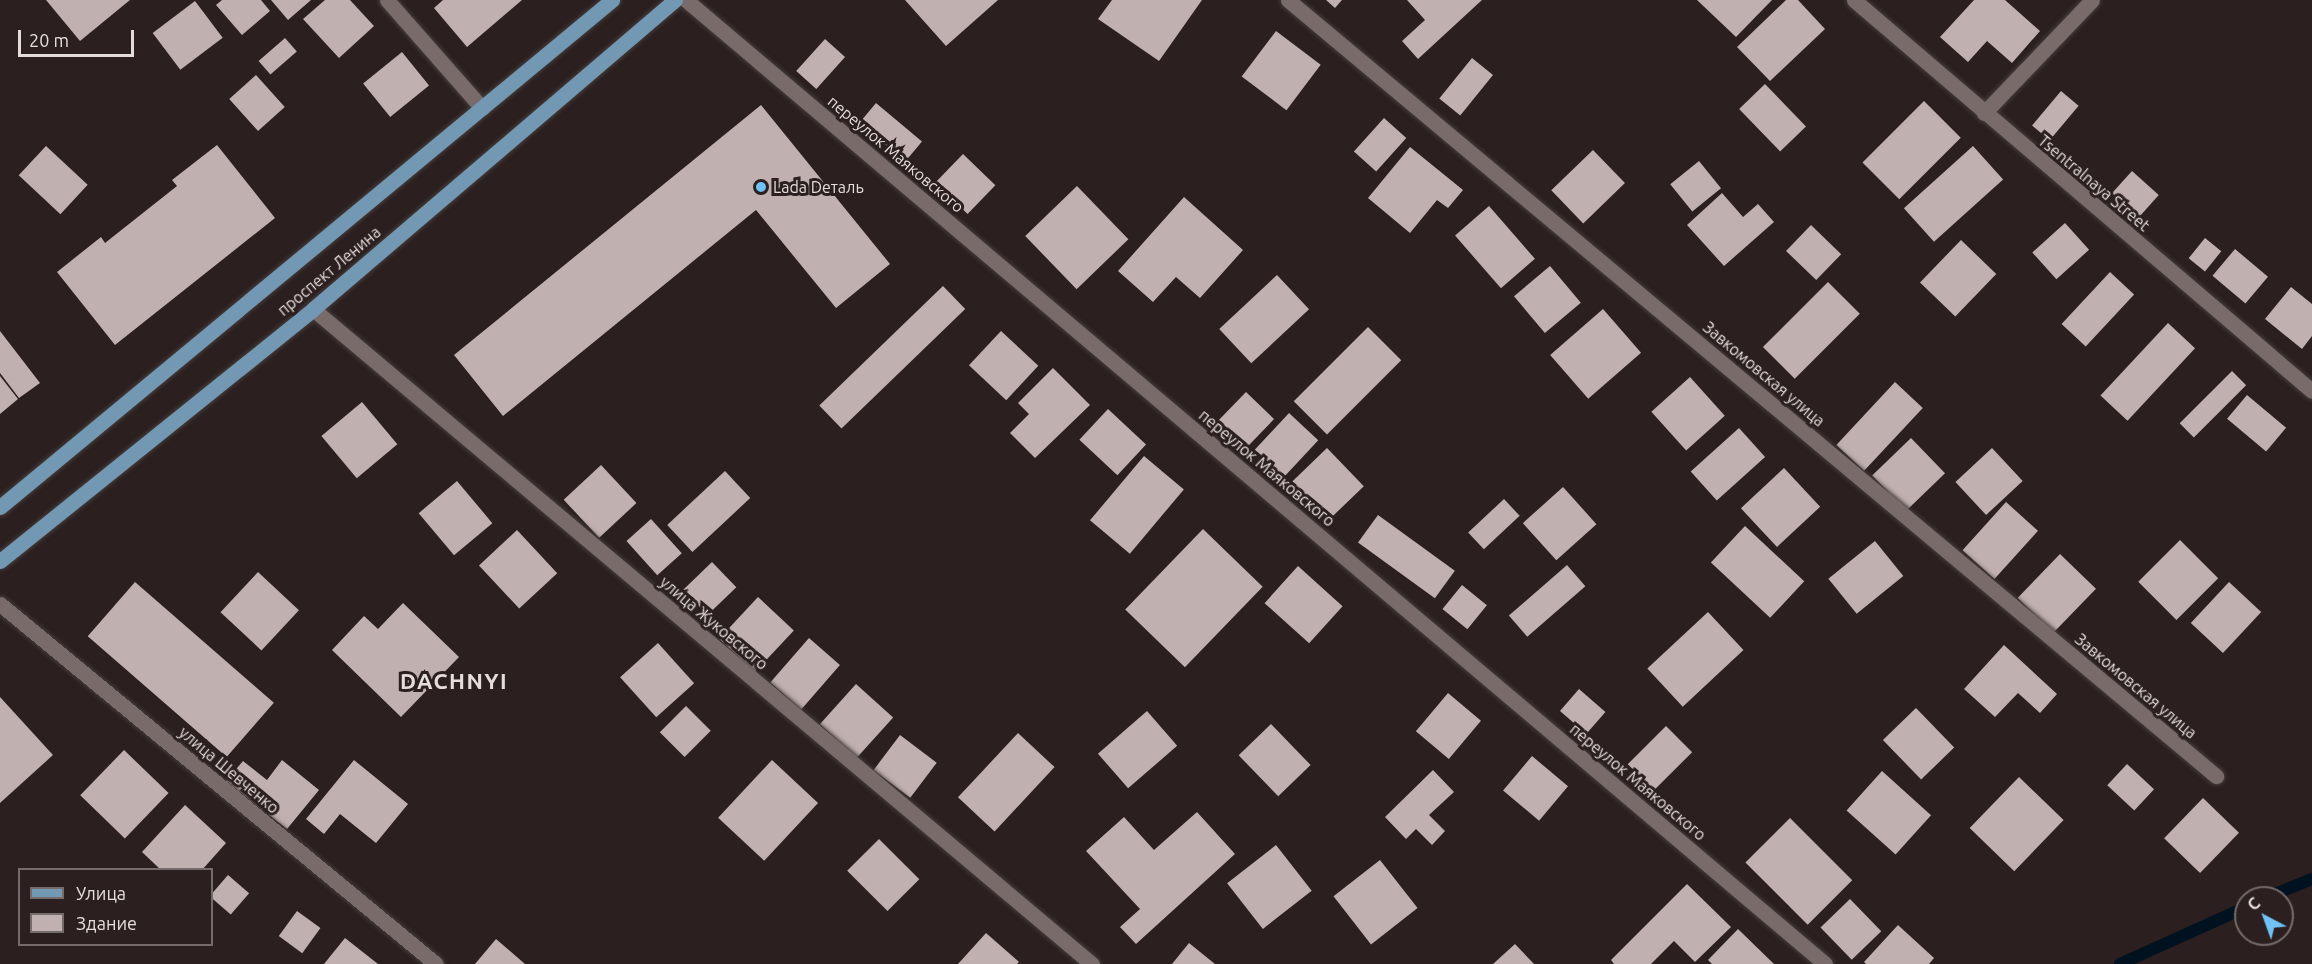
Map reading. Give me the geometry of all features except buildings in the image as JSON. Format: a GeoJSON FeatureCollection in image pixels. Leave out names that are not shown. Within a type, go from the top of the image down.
{"type":"FeatureCollection","features":[{"type":"Feature","properties":{"kind":"main road","name":"проспект Ленина"},"geometry":{"type":"LineString","coordinates":[[0,507],[612,0]]}},
{"type":"Feature","properties":{"kind":"main road","name":"проспект Ленина"},"geometry":{"type":"LineString","coordinates":[[0,561],[313,309],[675,0]]}},
{"type":"Feature","properties":{"kind":"street"},"geometry":{"type":"LineString","coordinates":[[387,0],[482,108]]}},
{"type":"Feature","properties":{"kind":"street","name":"переулок Маяковского"},"geometry":{"type":"LineString","coordinates":[[686,0],[1825,964]]}},
{"type":"Feature","properties":{"kind":"street","name":"Завкомовская улица"},"geometry":{"type":"LineString","coordinates":[[1288,0],[2216,776]]}},
{"type":"Feature","properties":{"kind":"street","name":"Tsentralnaya Street"},"geometry":{"type":"LineString","coordinates":[[1854,0],[2312,391]]}},
{"type":"Feature","properties":{"kind":"street"},"geometry":{"type":"LineString","coordinates":[[1984,113],[2092,0]]}},
{"type":"Feature","properties":{"kind":"street","name":"улица Жуковского"},"geometry":{"type":"LineString","coordinates":[[313,309],[1092,964]]}},
{"type":"Feature","properties":{"kind":"street","name":"улица Шевченко"},"geometry":{"type":"LineString","coordinates":[[0,604],[436,964]]}},
{"type":"Feature","properties":{"kind":"waterway"},"geometry":{"type":"LineString","coordinates":[[2294,886],[2312,879]]}},
{"type":"Feature","properties":{"kind":"waterway"},"geometry":{"type":"LineString","coordinates":[[2120,964],[2234,912]]}},
{"type":"Feature","properties":{"kind":"place","name":"Lada Dеталь"},"geometry":{"type":"Point","coordinates":[761,187]}},
{"type":"Feature","properties":{"kind":"district","name":"DACHNYI"},"geometry":{"type":"Point","coordinates":[454,681]}}]}
